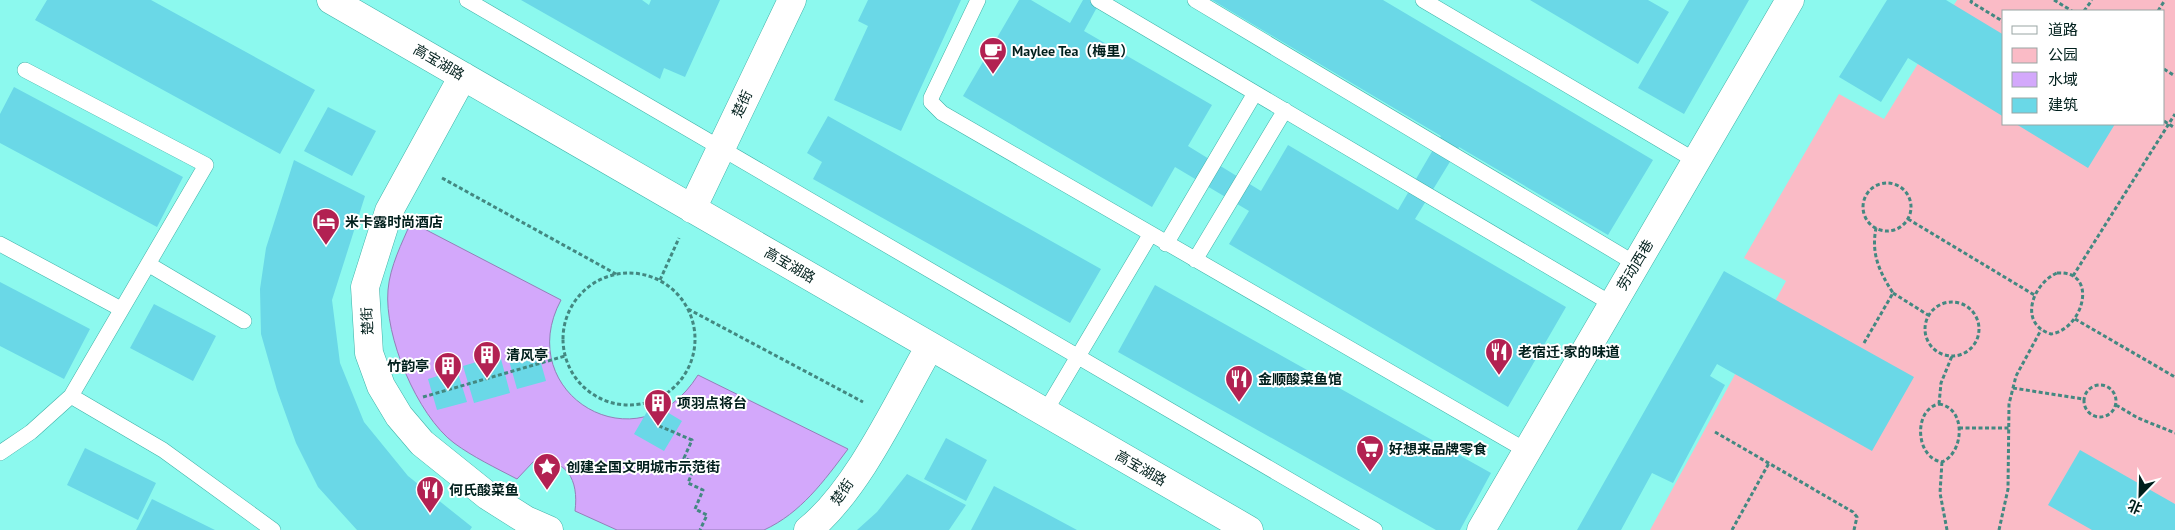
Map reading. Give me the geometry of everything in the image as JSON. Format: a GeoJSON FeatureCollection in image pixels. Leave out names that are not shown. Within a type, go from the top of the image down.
{"type":"FeatureCollection","features":[{"type":"Feature","properties":{"kind":"street","name":"高宝湖路"},"geometry":{"type":"LineString","coordinates":[[332,0],[1249,530]]}},
{"type":"Feature","properties":{"kind":"street","name":"楚街"},"geometry":{"type":"LineString","coordinates":[[692,209],[792,0]]}},
{"type":"Feature","properties":{"kind":"street","name":"劳动西巷"},"geometry":{"type":"LineString","coordinates":[[1481,530],[1790,0]]}},
{"type":"Feature","properties":{"kind":"street","name":"楚街"},"geometry":{"type":"LineString","coordinates":[[463,76],[389,211],[365,287],[369,353],[381,386],[398,416],[422,443],[488,496],[532,527]]}},
{"type":"Feature","properties":{"kind":"street","name":"楚街"},"geometry":{"type":"LineString","coordinates":[[808,530],[832,508],[870,452],[930,346]]}},
{"type":"Feature","properties":{"kind":"lane"},"geometry":{"type":"LineString","coordinates":[[467,0],[1376,530]]}},
{"type":"Feature","properties":{"kind":"lane"},"geometry":{"type":"LineString","coordinates":[[978,0],[931,98],[936,108],[1150,235],[1527,451]]}},
{"type":"Feature","properties":{"kind":"lane"},"geometry":{"type":"LineString","coordinates":[[1098,0],[1612,304]]}},
{"type":"Feature","properties":{"kind":"lane"},"geometry":{"type":"LineString","coordinates":[[1194,0],[1636,264]]}},
{"type":"Feature","properties":{"kind":"lane"},"geometry":{"type":"LineString","coordinates":[[1423,0],[1696,161]]}},
{"type":"Feature","properties":{"kind":"lane"},"geometry":{"type":"LineString","coordinates":[[4,446],[45,421],[71,396],[206,165],[25,70]]}},
{"type":"Feature","properties":{"kind":"lane"},"geometry":{"type":"LineString","coordinates":[[1166,244],[1255,93]]}},
{"type":"Feature","properties":{"kind":"lane"},"geometry":{"type":"LineString","coordinates":[[1195,260],[1285,110]]}},
{"type":"Feature","properties":{"kind":"lane"},"geometry":{"type":"LineString","coordinates":[[1045,412],[1150,235]]}},
{"type":"Feature","properties":{"kind":"lane"},"geometry":{"type":"LineString","coordinates":[[0,244],[121,309]]}},
{"type":"Feature","properties":{"kind":"lane"},"geometry":{"type":"LineString","coordinates":[[148,264],[244,321]]}},
{"type":"Feature","properties":{"kind":"lane"},"geometry":{"type":"LineString","coordinates":[[71,396],[163,450],[273,530]]}},
{"type":"Feature","properties":{"kind":"path"},"geometry":{"type":"LineString","coordinates":[[1972,0],[1971,2],[2002,21]]}},
{"type":"Feature","properties":{"kind":"path"},"geometry":{"type":"LineString","coordinates":[[2054,0],[2070,10]]}},
{"type":"Feature","properties":{"kind":"path"},"geometry":{"type":"LineString","coordinates":[[2073,276],[2175,114]]}},
{"type":"Feature","properties":{"kind":"path"},"geometry":{"type":"LineString","coordinates":[[2165,122],[2175,128]]}},
{"type":"Feature","properties":{"kind":"path"},"geometry":{"type":"LineString","coordinates":[[415,163],[617,274]]}},
{"type":"Feature","properties":{"kind":"path"},"geometry":{"type":"LineString","coordinates":[[1883,184],[1894,184],[1907,194],[1910,202],[1908,219],[1896,230],[1888,231],[1876,228],[1868,223],[1863,207],[1868,191],[1883,184]]}},
{"type":"Feature","properties":{"kind":"path"},"geometry":{"type":"LineString","coordinates":[[660,280],[692,209]]}},
{"type":"Feature","properties":{"kind":"path"},"geometry":{"type":"LineString","coordinates":[[1908,219],[2036,296]]}},
{"type":"Feature","properties":{"kind":"path"},"geometry":{"type":"LineString","coordinates":[[1876,228],[1873,242],[1876,261],[1893,292],[1928,315]]}},
{"type":"Feature","properties":{"kind":"path"},"geometry":{"type":"LineString","coordinates":[[2065,273],[2073,276],[2083,289],[2081,307],[2075,319],[2057,333],[2051,334],[2041,330],[2033,322],[2032,305],[2036,296],[2049,277],[2065,273]]}},
{"type":"Feature","properties":{"kind":"path"},"geometry":{"type":"LineString","coordinates":[[617,274],[639,274],[660,280],[677,294],[687,308],[695,333],[693,355],[684,375],[670,391],[650,402],[629,405],[615,403],[588,392],[574,376],[564,356],[562,335],[568,314],[579,295],[596,281],[617,274]]}},
{"type":"Feature","properties":{"kind":"path"},"geometry":{"type":"LineString","coordinates":[[1864,343],[1893,292]]}},
{"type":"Feature","properties":{"kind":"path"},"geometry":{"type":"LineString","coordinates":[[1952,301],[1962,304],[1973,312],[1977,320],[1977,339],[1972,347],[1961,354],[1952,356],[1942,354],[1928,342],[1925,333],[1928,315],[1934,308],[1952,301]]}},
{"type":"Feature","properties":{"kind":"path"},"geometry":{"type":"LineString","coordinates":[[687,308],[890,416]]}},
{"type":"Feature","properties":{"kind":"path"},"geometry":{"type":"LineString","coordinates":[[2075,319],[2175,377]]}},
{"type":"Feature","properties":{"kind":"path"},"geometry":{"type":"LineString","coordinates":[[1999,530],[2008,489],[2008,404],[2016,376],[2041,330]]}},
{"type":"Feature","properties":{"kind":"path"},"geometry":{"type":"LineString","coordinates":[[414,399],[564,356]]}},
{"type":"Feature","properties":{"kind":"path"},"geometry":{"type":"LineString","coordinates":[[1939,404],[1941,383],[1952,356]]}},
{"type":"Feature","properties":{"kind":"path"},"geometry":{"type":"LineString","coordinates":[[2103,385],[2115,394],[2116,405],[2110,414],[2100,418],[2089,414],[2084,399],[2093,386],[2103,385]]}},
{"type":"Feature","properties":{"kind":"path"},"geometry":{"type":"LineString","coordinates":[[2013,388],[2084,399]]}},
{"type":"Feature","properties":{"kind":"path"},"geometry":{"type":"LineString","coordinates":[[650,402],[657,425],[692,440],[684,458],[696,463],[688,483],[703,490],[695,509],[707,515],[700,530]]}},
{"type":"Feature","properties":{"kind":"path"},"geometry":{"type":"LineString","coordinates":[[1939,404],[1944,405],[1953,413],[1959,428],[1954,452],[1950,459],[1942,462],[1928,457],[1922,447],[1921,438],[1925,416],[1929,409],[1939,404]]}},
{"type":"Feature","properties":{"kind":"path"},"geometry":{"type":"LineString","coordinates":[[2116,405],[2138,418],[2175,432]]}},
{"type":"Feature","properties":{"kind":"path"},"geometry":{"type":"LineString","coordinates":[[1959,428],[2009,428]]}},
{"type":"Feature","properties":{"kind":"path"},"geometry":{"type":"LineString","coordinates":[[1715,432],[1853,512],[1858,517],[1854,530]]}},
{"type":"Feature","properties":{"kind":"path"},"geometry":{"type":"LineString","coordinates":[[1942,462],[1940,493],[1946,530]]}},
{"type":"Feature","properties":{"kind":"path"},"geometry":{"type":"LineString","coordinates":[[1732,530],[1769,464]]}},
{"type":"Feature","properties":{"kind":"green space"},"geometry":{"type":"Polygon","coordinates":[[[1957,0],[2175,0],[2175,530],[1650,530],[1786,281],[1744,258],[1839,94],[1884,119],[1957,0]]]}},
{"type":"Feature","properties":{"kind":"water"},"geometry":{"type":"Polygon","coordinates":[[[411,222],[561,300],[550,334],[553,364],[567,390],[588,408],[615,418],[644,417],[673,403],[698,375],[848,449],[821,484],[801,505],[789,515],[764,530],[617,530],[575,511],[575,490],[568,473],[562,467],[545,461],[533,462],[517,479],[477,458],[454,443],[440,430],[416,394],[397,351],[388,309],[388,290],[391,272],[411,222]]]}},
{"type":"Feature","properties":{"kind":"building"},"geometry":{"type":"Polygon","coordinates":[[[47,0],[151,0],[315,90],[280,154],[35,20],[47,0]]]}},
{"type":"Feature","properties":{"kind":"building"},"geometry":{"type":"Polygon","coordinates":[[[521,0],[642,0],[649,5],[651,0],[720,0],[685,77],[664,68],[660,79],[521,0]]]}},
{"type":"Feature","properties":{"kind":"building"},"geometry":{"type":"Polygon","coordinates":[[[868,0],[961,0],[901,131],[834,100],[868,26],[858,21],[868,0]]]}},
{"type":"Feature","properties":{"kind":"building"},"geometry":{"type":"Polygon","coordinates":[[[1019,0],[1031,0],[1070,23],[1083,0],[1101,0],[1084,31],[1212,105],[1188,146],[1261,191],[1288,145],[1398,210],[1441,136],[1212,0],[1383,0],[1653,160],[1608,235],[1459,147],[1415,219],[1566,307],[1508,407],[1229,244],[1249,211],[1175,167],[1152,207],[963,96],[1019,0]]]}},
{"type":"Feature","properties":{"kind":"building"},"geometry":{"type":"Polygon","coordinates":[[[1530,0],[1648,0],[1669,12],[1638,64],[1530,0]]]}},
{"type":"Feature","properties":{"kind":"building"},"geometry":{"type":"Polygon","coordinates":[[[1689,0],[1749,0],[1684,114],[1638,88],[1689,0]]]}},
{"type":"Feature","properties":{"kind":"building"},"geometry":{"type":"Polygon","coordinates":[[[1887,0],[1946,0],[2002,34],[2002,116],[1908,58],[1881,102],[1839,77],[1887,0]]]}},
{"type":"Feature","properties":{"kind":"building"},"geometry":{"type":"Polygon","coordinates":[[[14,87],[183,177],[157,227],[0,143],[0,114],[14,87]]]}},
{"type":"Feature","properties":{"kind":"building"},"geometry":{"type":"Polygon","coordinates":[[[328,107],[376,131],[352,176],[304,151],[328,107]]]}},
{"type":"Feature","properties":{"kind":"building"},"geometry":{"type":"Polygon","coordinates":[[[828,116],[1101,269],[1070,323],[813,179],[822,162],[807,153],[828,116]]]}},
{"type":"Feature","properties":{"kind":"building"},"geometry":{"type":"Polygon","coordinates":[[[2018,125],[2114,125],[2088,168],[2018,125]]]}},
{"type":"Feature","properties":{"kind":"building"},"geometry":{"type":"Polygon","coordinates":[[[294,160],[365,196],[332,300],[340,363],[364,422],[408,476],[472,527],[470,530],[357,530],[318,487],[296,443],[277,390],[261,334],[260,289],[266,248],[294,160]]]}},
{"type":"Feature","properties":{"kind":"building"},"geometry":{"type":"Polygon","coordinates":[[[1724,271],[1914,377],[1872,451],[1717,364],[1710,376],[1725,385],[1673,483],[1652,473],[1621,530],[1577,530],[1724,271]]]}},
{"type":"Feature","properties":{"kind":"building"},"geometry":{"type":"Polygon","coordinates":[[[0,282],[90,329],[64,379],[0,346],[0,282]]]}},
{"type":"Feature","properties":{"kind":"building"},"geometry":{"type":"Polygon","coordinates":[[[1155,285],[1491,473],[1460,530],[1436,530],[1118,352],[1155,285]]]}},
{"type":"Feature","properties":{"kind":"building"},"geometry":{"type":"Polygon","coordinates":[[[154,304],[216,336],[193,381],[130,348],[154,304]]]}},
{"type":"Feature","properties":{"kind":"building"},"geometry":{"type":"Polygon","coordinates":[[[537,349],[546,381],[517,389],[508,357],[537,349]]]}},
{"type":"Feature","properties":{"kind":"building","name":"清风亭"},"geometry":{"type":"Polygon","coordinates":[[[500,355],[510,393],[474,403],[463,366],[500,355]]]}},
{"type":"Feature","properties":{"kind":"building","name":"竹韵亭"},"geometry":{"type":"Polygon","coordinates":[[[457,370],[467,402],[437,410],[428,379],[457,370]]]}},
{"type":"Feature","properties":{"kind":"building","name":"项羽点将台"},"geometry":{"type":"Polygon","coordinates":[[[652,403],[682,421],[664,451],[634,434],[652,403]]]}},
{"type":"Feature","properties":{"kind":"building"},"geometry":{"type":"Polygon","coordinates":[[[946,438],[987,460],[966,501],[924,479],[946,438]]]}},
{"type":"Feature","properties":{"kind":"building"},"geometry":{"type":"Polygon","coordinates":[[[85,448],[156,483],[138,520],[67,485],[85,448]]]}},
{"type":"Feature","properties":{"kind":"building"},"geometry":{"type":"Polygon","coordinates":[[[2080,450],[2175,504],[2175,530],[2092,530],[2048,505],[2080,450]]]}},
{"type":"Feature","properties":{"kind":"building"},"geometry":{"type":"Polygon","coordinates":[[[907,474],[966,505],[949,530],[857,530],[877,512],[907,474]]]}},
{"type":"Feature","properties":{"kind":"building"},"geometry":{"type":"Polygon","coordinates":[[[994,486],[1036,508],[1077,530],[971,530],[994,486]]]}},
{"type":"Feature","properties":{"kind":"building"},"geometry":{"type":"Polygon","coordinates":[[[152,499],[215,530],[136,530],[152,499]]]}},
{"type":"Feature","properties":{"kind":"place","name":"Maylee Tea（梅里）"},"geometry":{"type":"Point","coordinates":[993,75]}},
{"type":"Feature","properties":{"kind":"place","name":"米卡露时尚酒店"},"geometry":{"type":"Point","coordinates":[326,246]}},
{"type":"Feature","properties":{"kind":"place","name":"老宿迁·家的味道"},"geometry":{"type":"Point","coordinates":[1499,376]}},
{"type":"Feature","properties":{"kind":"place","name":"清风亭"},"geometry":{"type":"Point","coordinates":[487,379]}},
{"type":"Feature","properties":{"kind":"place","name":"竹韵亭"},"geometry":{"type":"Point","coordinates":[448,390]}},
{"type":"Feature","properties":{"kind":"place","name":"金顺酸菜鱼馆"},"geometry":{"type":"Point","coordinates":[1239,403]}},
{"type":"Feature","properties":{"kind":"place","name":"项羽点将台"},"geometry":{"type":"Point","coordinates":[658,427]}},
{"type":"Feature","properties":{"kind":"place","name":"好想来品牌零食"},"geometry":{"type":"Point","coordinates":[1370,473]}},
{"type":"Feature","properties":{"kind":"place","name":"创建全国文明城市示范街"},"geometry":{"type":"Point","coordinates":[547,491]}},
{"type":"Feature","properties":{"kind":"place","name":"何氏酸菜鱼"},"geometry":{"type":"Point","coordinates":[430,514]}}]}
